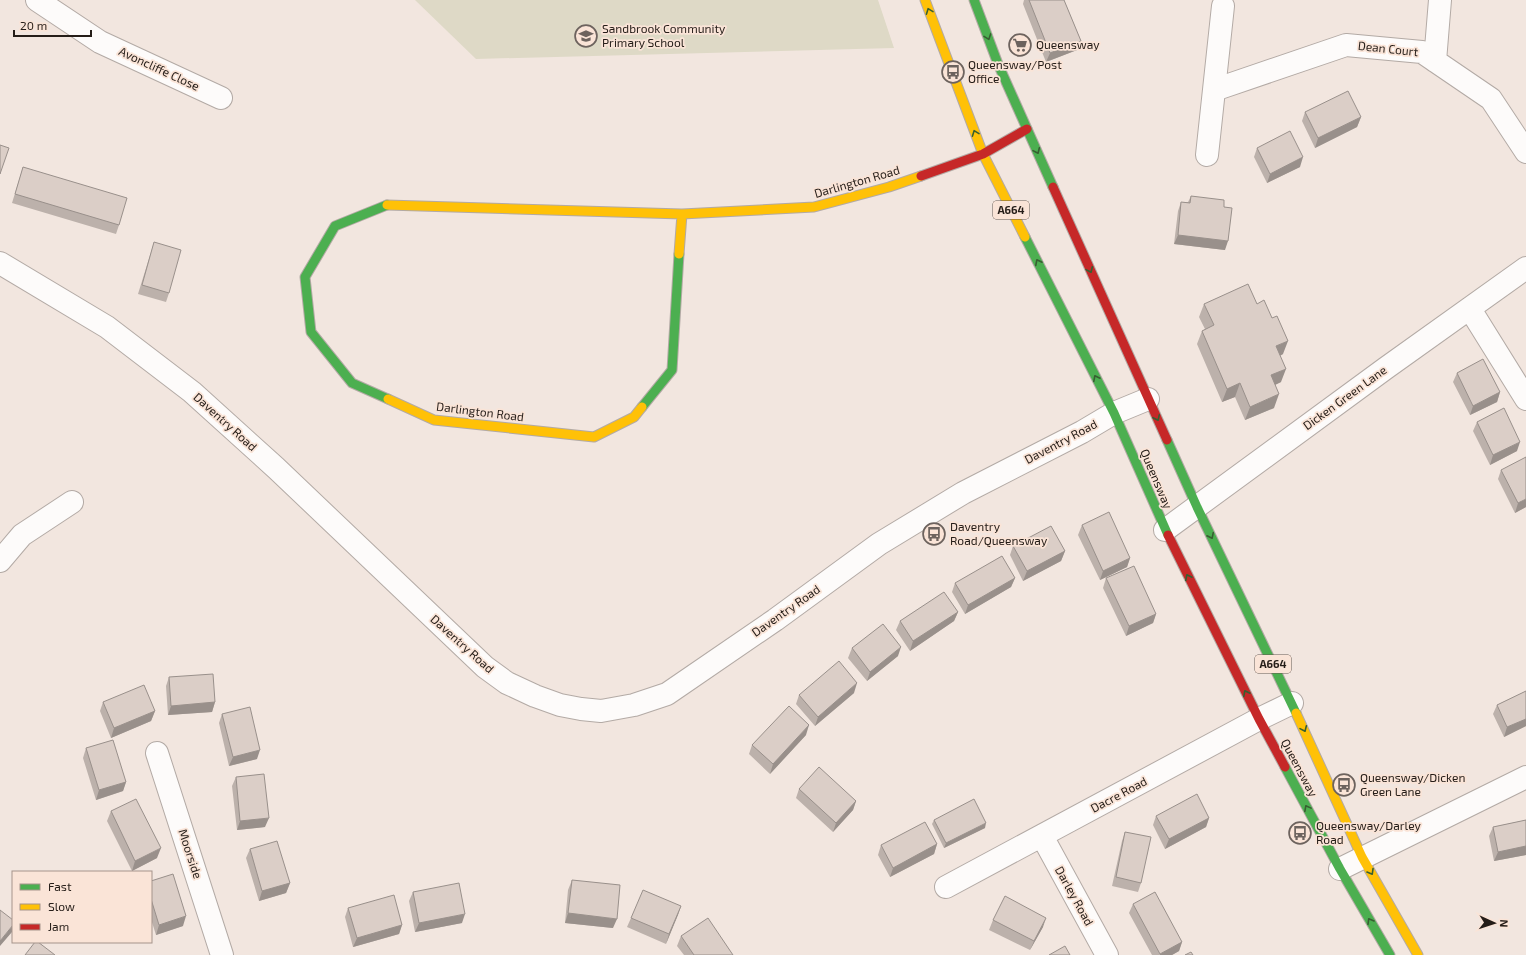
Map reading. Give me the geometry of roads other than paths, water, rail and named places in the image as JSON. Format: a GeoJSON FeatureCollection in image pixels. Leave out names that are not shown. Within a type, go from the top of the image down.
{"type":"FeatureCollection","features":[{"type":"Feature","properties":{"kind":"main road","name":"Queensway"},"geometry":{"type":"LineString","coordinates":[[925,0],[983,154],[1114,413],[1165,530],[1259,718],[1340,869],[1390,955]]}},
{"type":"Feature","properties":{"kind":"main road","name":"Queensway"},"geometry":{"type":"LineString","coordinates":[[974,0],[998,64],[1197,508],[1292,703],[1362,857],[1418,955]]}},
{"type":"Feature","properties":{"kind":"main road","name":"Darlington Road"},"geometry":{"type":"LineString","coordinates":[[682,214],[672,370],[634,417],[594,437],[434,420],[352,383],[311,332],[305,277],[335,226],[388,204],[682,214],[814,208],[889,187],[983,154],[1027,129]]}},
{"type":"Feature","properties":{"kind":"street","name":"Avoncliffe Close"},"geometry":{"type":"LineString","coordinates":[[38,0],[100,42],[221,98]]}},
{"type":"Feature","properties":{"kind":"street"},"geometry":{"type":"LineString","coordinates":[[1435,60],[1440,0]]}},
{"type":"Feature","properties":{"kind":"street"},"geometry":{"type":"LineString","coordinates":[[1207,155],[1223,6]]}},
{"type":"Feature","properties":{"kind":"street","name":"Dean Court"},"geometry":{"type":"LineString","coordinates":[[1214,90],[1346,45],[1422,52],[1491,99],[1526,152]]}},
{"type":"Feature","properties":{"kind":"street","name":"Daventry Road"},"geometry":{"type":"LineString","coordinates":[[0,263],[107,328],[192,392],[276,468],[485,667],[507,683],[534,696],[560,705],[581,709],[601,711],[634,705],[667,694],[775,620],[879,544],[963,493],[1082,432],[1114,413],[1148,399]]}},
{"type":"Feature","properties":{"kind":"street","name":"Dicken Green Lane"},"geometry":{"type":"LineString","coordinates":[[1165,530],[1386,368],[1526,268]]}},
{"type":"Feature","properties":{"kind":"street"},"geometry":{"type":"LineString","coordinates":[[1470,309],[1526,399]]}},
{"type":"Feature","properties":{"kind":"street"},"geometry":{"type":"LineString","coordinates":[[0,561],[22,535],[72,502]]}},
{"type":"Feature","properties":{"kind":"street","name":"Dacre Road"},"geometry":{"type":"LineString","coordinates":[[946,888],[1259,718],[1292,703]]}},
{"type":"Feature","properties":{"kind":"street","name":"Moorside"},"geometry":{"type":"LineString","coordinates":[[157,753],[222,955]]}},
{"type":"Feature","properties":{"kind":"street"},"geometry":{"type":"LineString","coordinates":[[1340,869],[1526,777]]}},
{"type":"Feature","properties":{"kind":"street","name":"Darley Road"},"geometry":{"type":"LineString","coordinates":[[1042,836],[1107,955]]}},
{"type":"Feature","properties":{"kind":"place","name":"Sandbrook Community Primary School"},"geometry":{"type":"Point","coordinates":[586,36]}},
{"type":"Feature","properties":{"kind":"place","name":"Queensway"},"geometry":{"type":"Point","coordinates":[1020,45]}},
{"type":"Feature","properties":{"kind":"place","name":"Queensway/Post Office"},"geometry":{"type":"Point","coordinates":[953,72]}},
{"type":"Feature","properties":{"kind":"place","name":"Daventry Road/Queensway"},"geometry":{"type":"Point","coordinates":[934,534]}},
{"type":"Feature","properties":{"kind":"place","name":"Queensway/Dicken Green Lane"},"geometry":{"type":"Point","coordinates":[1344,785]}},
{"type":"Feature","properties":{"kind":"place","name":"Queensway/Darley Road"},"geometry":{"type":"Point","coordinates":[1300,833]}}]}
